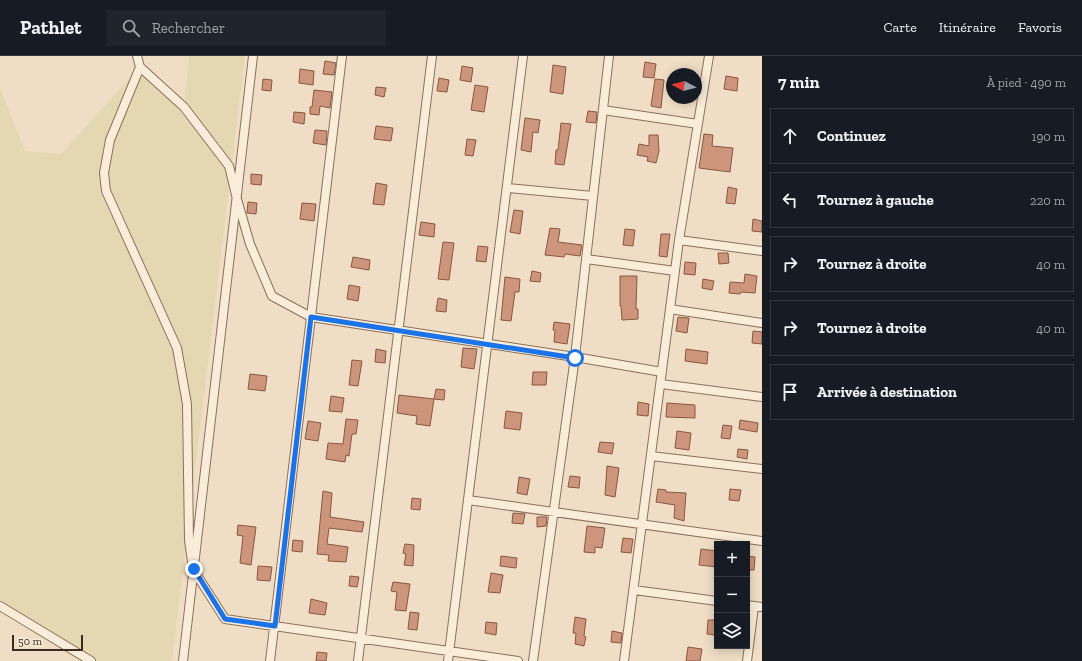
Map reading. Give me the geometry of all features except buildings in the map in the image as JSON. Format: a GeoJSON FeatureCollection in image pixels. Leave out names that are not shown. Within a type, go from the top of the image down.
{"type":"FeatureCollection","features":[{"type":"Feature","properties":{"kind":"street"},"geometry":{"type":"LineString","coordinates":[[137,56],[140,67],[184,107],[229,166],[236,199],[250,244],[272,296],[311,317],[662,372]]}},
{"type":"Feature","properties":{"kind":"street"},"geometry":{"type":"LineString","coordinates":[[183,661],[253,56]]}},
{"type":"Feature","properties":{"kind":"street"},"geometry":{"type":"LineString","coordinates":[[270,661],[342,56]]}},
{"type":"Feature","properties":{"kind":"street"},"geometry":{"type":"LineString","coordinates":[[358,661],[432,56]]}},
{"type":"Feature","properties":{"kind":"street"},"geometry":{"type":"LineString","coordinates":[[448,661],[523,56]]}},
{"type":"Feature","properties":{"kind":"street"},"geometry":{"type":"LineString","coordinates":[[533,661],[575,358],[609,56]]}},
{"type":"Feature","properties":{"kind":"street"},"geometry":{"type":"LineString","coordinates":[[624,661],[679,240],[709,56]]}},
{"type":"Feature","properties":{"kind":"street"},"geometry":{"type":"LineString","coordinates":[[140,67],[110,140],[104,174],[106,191],[177,348],[187,404],[189,540],[194,569],[225,619],[518,661]]}},
{"type":"Feature","properties":{"kind":"street"},"geometry":{"type":"LineString","coordinates":[[603,110],[698,124]]}},
{"type":"Feature","properties":{"kind":"street"},"geometry":{"type":"LineString","coordinates":[[506,188],[593,196]]}},
{"type":"Feature","properties":{"kind":"street"},"geometry":{"type":"LineString","coordinates":[[679,240],[762,251]]}},
{"type":"Feature","properties":{"kind":"street"},"geometry":{"type":"LineString","coordinates":[[586,258],[675,271]]}},
{"type":"Feature","properties":{"kind":"street"},"geometry":{"type":"LineString","coordinates":[[670,309],[762,323]]}},
{"type":"Feature","properties":{"kind":"street"},"geometry":{"type":"LineString","coordinates":[[661,384],[762,397]]}},
{"type":"Feature","properties":{"kind":"street"},"geometry":{"type":"LineString","coordinates":[[651,456],[762,469]]}},
{"type":"Feature","properties":{"kind":"street"},"geometry":{"type":"LineString","coordinates":[[468,500],[762,541]]}},
{"type":"Feature","properties":{"kind":"street"},"geometry":{"type":"LineString","coordinates":[[634,590],[714,601]]}},
{"type":"Feature","properties":{"kind":"street"},"geometry":{"type":"LineString","coordinates":[[0,606],[91,661]]}},
{"type":"Feature","properties":{"kind":"street"},"geometry":{"type":"LineString","coordinates":[[747,661],[754,606]]}},
{"type":"Feature","properties":{"kind":"shaded area"},"geometry":{"type":"Polygon","coordinates":[[[189,56],[245,56],[172,661],[91,661],[0,606],[0,88],[25,151],[61,154],[140,67],[184,106],[189,56]]]}},
{"type":"Feature","properties":{"kind":"route"},"geometry":{"type":"LineString","coordinates":[[194,569],[225,619],[275,626],[311,317],[575,358]]}}]}
